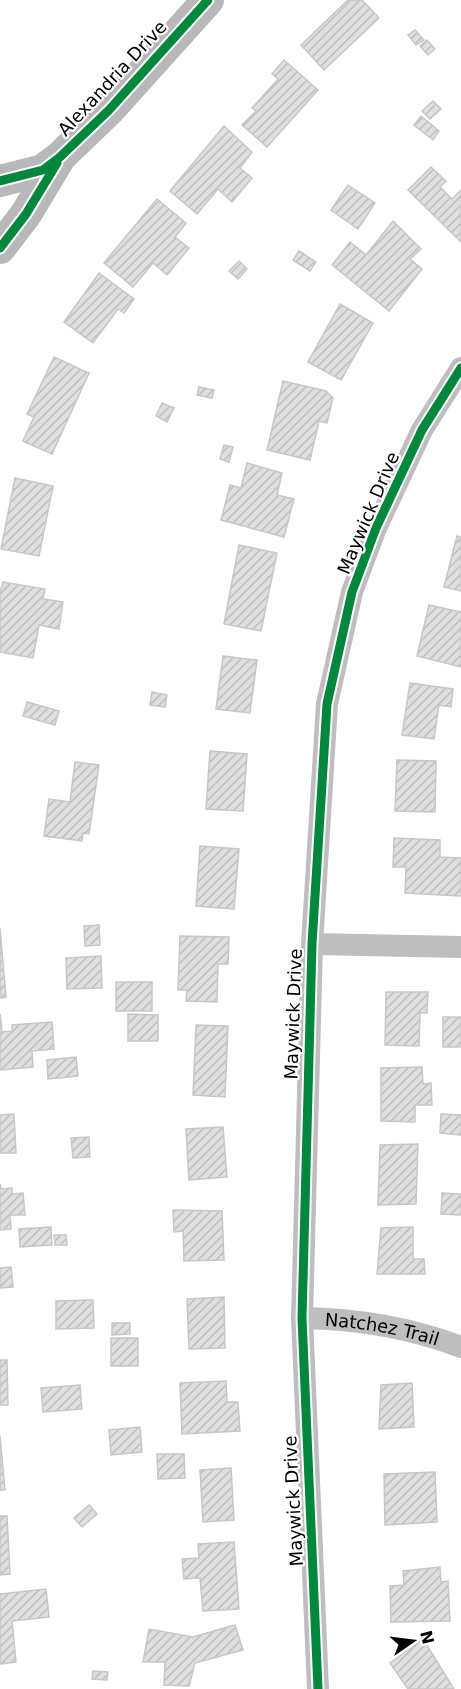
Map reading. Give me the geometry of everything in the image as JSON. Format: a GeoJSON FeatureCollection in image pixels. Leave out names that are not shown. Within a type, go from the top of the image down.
{"type":"FeatureCollection","features":[{"type":"Feature","properties":{"kind":"main road","name":"Alexandria Drive"},"geometry":{"type":"LineString","coordinates":[[0,181],[43,170],[60,157],[109,110],[208,0]]}},
{"type":"Feature","properties":{"kind":"main road"},"geometry":{"type":"LineString","coordinates":[[0,248],[26,214],[60,157]]}},
{"type":"Feature","properties":{"kind":"street","name":"Maywick Drive"},"geometry":{"type":"LineString","coordinates":[[318,1689],[302,1318],[312,944],[327,704],[350,603],[376,528],[423,430],[461,368]]}},
{"type":"Feature","properties":{"kind":"street"},"geometry":{"type":"LineString","coordinates":[[312,944],[461,948]]}},
{"type":"Feature","properties":{"kind":"street","name":"Natchez Trail"},"geometry":{"type":"LineString","coordinates":[[302,1318],[348,1319],[391,1326],[429,1335],[461,1347]]}},
{"type":"Feature","properties":{"kind":"building"},"geometry":{"type":"Polygon","coordinates":[[[348,0],[362,0],[379,18],[324,70],[301,45],[348,0]]]}},
{"type":"Feature","properties":{"kind":"building"},"geometry":{"type":"Polygon","coordinates":[[[415,30],[424,40],[416,45],[408,35],[415,30]]]}},
{"type":"Feature","properties":{"kind":"building"},"geometry":{"type":"Polygon","coordinates":[[[427,40],[435,49],[428,55],[420,46],[427,40]]]}},
{"type":"Feature","properties":{"kind":"building"},"geometry":{"type":"Polygon","coordinates":[[[284,60],[318,90],[267,147],[242,125],[256,111],[252,108],[278,79],[272,74],[284,60]]]}},
{"type":"Feature","properties":{"kind":"building"},"geometry":{"type":"Polygon","coordinates":[[[433,101],[441,109],[430,119],[422,111],[433,101]]]}},
{"type":"Feature","properties":{"kind":"building"},"geometry":{"type":"Polygon","coordinates":[[[421,116],[439,131],[433,140],[414,125],[421,116]]]}},
{"type":"Feature","properties":{"kind":"building"},"geometry":{"type":"Polygon","coordinates":[[[224,126],[252,152],[240,168],[252,178],[232,202],[218,189],[197,214],[170,191],[224,126]]]}},
{"type":"Feature","properties":{"kind":"building"},"geometry":{"type":"Polygon","coordinates":[[[431,167],[446,181],[440,187],[452,199],[461,190],[461,242],[408,190],[431,167]]]}},
{"type":"Feature","properties":{"kind":"building"},"geometry":{"type":"Polygon","coordinates":[[[348,185],[375,203],[358,229],[331,210],[348,185]]]}},
{"type":"Feature","properties":{"kind":"building"},"geometry":{"type":"Polygon","coordinates":[[[157,199],[186,223],[175,237],[189,248],[167,275],[153,263],[133,287],[104,263],[157,199]]]}},
{"type":"Feature","properties":{"kind":"building"},"geometry":{"type":"Polygon","coordinates":[[[393,221],[421,249],[410,259],[422,269],[389,311],[332,265],[350,242],[366,255],[393,221]]]}},
{"type":"Feature","properties":{"kind":"building"},"geometry":{"type":"Polygon","coordinates":[[[299,251],[316,262],[310,271],[293,260],[299,251]]]}},
{"type":"Feature","properties":{"kind":"building"},"geometry":{"type":"Polygon","coordinates":[[[239,261],[247,269],[238,279],[229,271],[239,261]]]}},
{"type":"Feature","properties":{"kind":"building"},"geometry":{"type":"Polygon","coordinates":[[[99,273],[134,299],[124,313],[118,309],[93,343],[64,322],[99,273]]]}},
{"type":"Feature","properties":{"kind":"building"},"geometry":{"type":"Polygon","coordinates":[[[340,304],[373,323],[341,380],[308,362],[340,304]]]}},
{"type":"Feature","properties":{"kind":"building"},"geometry":{"type":"Polygon","coordinates":[[[54,357],[89,373],[52,454],[23,441],[34,417],[27,414],[54,357]]]}},
{"type":"Feature","properties":{"kind":"building"},"geometry":{"type":"Polygon","coordinates":[[[283,381],[326,391],[333,398],[327,423],[319,421],[310,460],[267,450],[283,381]]]}},
{"type":"Feature","properties":{"kind":"building"},"geometry":{"type":"Polygon","coordinates":[[[199,387],[214,390],[212,398],[197,395],[199,387]]]}},
{"type":"Feature","properties":{"kind":"building"},"geometry":{"type":"Polygon","coordinates":[[[162,403],[174,408],[167,422],[156,416],[162,403]]]}},
{"type":"Feature","properties":{"kind":"building"},"geometry":{"type":"Polygon","coordinates":[[[224,445],[233,447],[229,462],[220,459],[224,445]]]}},
{"type":"Feature","properties":{"kind":"building"},"geometry":{"type":"Polygon","coordinates":[[[247,463],[282,473],[277,495],[294,499],[284,537],[221,520],[230,485],[241,488],[247,463]]]}},
{"type":"Feature","properties":{"kind":"building"},"geometry":{"type":"Polygon","coordinates":[[[15,478],[53,486],[39,556],[1,549],[15,478]]]}},
{"type":"Feature","properties":{"kind":"building"},"geometry":{"type":"Polygon","coordinates":[[[457,536],[461,537],[461,591],[444,587],[457,536]]]}},
{"type":"Feature","properties":{"kind":"building"},"geometry":{"type":"Polygon","coordinates":[[[239,545],[277,553],[261,631],[224,624],[239,545]]]}},
{"type":"Feature","properties":{"kind":"building"},"geometry":{"type":"Polygon","coordinates":[[[3,582],[45,589],[43,599],[63,602],[59,629],[39,625],[33,658],[0,652],[0,592],[3,582]]]}},
{"type":"Feature","properties":{"kind":"building"},"geometry":{"type":"Polygon","coordinates":[[[429,605],[461,612],[461,667],[417,656],[429,605]]]}},
{"type":"Feature","properties":{"kind":"building"},"geometry":{"type":"Polygon","coordinates":[[[223,656],[257,660],[250,713],[216,709],[223,656]]]}},
{"type":"Feature","properties":{"kind":"building"},"geometry":{"type":"Polygon","coordinates":[[[410,683],[453,689],[451,707],[439,705],[434,739],[402,735],[410,683]]]}},
{"type":"Feature","properties":{"kind":"building"},"geometry":{"type":"Polygon","coordinates":[[[152,692],[167,695],[165,707],[150,705],[152,692]]]}},
{"type":"Feature","properties":{"kind":"building"},"geometry":{"type":"Polygon","coordinates":[[[27,702],[59,711],[55,725],[23,716],[27,702]]]}},
{"type":"Feature","properties":{"kind":"building"},"geometry":{"type":"Polygon","coordinates":[[[210,751],[247,754],[243,811],[206,809],[210,751]]]}},
{"type":"Feature","properties":{"kind":"building"},"geometry":{"type":"Polygon","coordinates":[[[397,760],[436,761],[435,812],[395,811],[397,760]]]}},
{"type":"Feature","properties":{"kind":"building"},"geometry":{"type":"Polygon","coordinates":[[[75,762],[99,765],[89,834],[83,833],[82,841],[44,836],[49,799],[70,802],[75,762]]]}},
{"type":"Feature","properties":{"kind":"building"},"geometry":{"type":"Polygon","coordinates":[[[394,838],[440,840],[440,857],[461,858],[461,896],[405,893],[406,867],[393,867],[394,838]]]}},
{"type":"Feature","properties":{"kind":"building"},"geometry":{"type":"Polygon","coordinates":[[[200,846],[239,849],[234,909],[196,906],[200,846]]]}},
{"type":"Feature","properties":{"kind":"building"},"geometry":{"type":"Polygon","coordinates":[[[99,925],[100,945],[85,946],[84,926],[99,925]]]}},
{"type":"Feature","properties":{"kind":"building"},"geometry":{"type":"Polygon","coordinates":[[[0,928],[6,997],[0,998],[0,928]]]}},
{"type":"Feature","properties":{"kind":"building"},"geometry":{"type":"Polygon","coordinates":[[[180,936],[229,937],[228,964],[218,964],[217,1002],[186,1001],[187,990],[178,990],[180,936]]]}},
{"type":"Feature","properties":{"kind":"building"},"geometry":{"type":"Polygon","coordinates":[[[101,956],[102,988],[67,989],[66,958],[101,956]]]}},
{"type":"Feature","properties":{"kind":"building"},"geometry":{"type":"Polygon","coordinates":[[[116,982],[152,982],[152,1011],[116,1011],[116,982]]]}},
{"type":"Feature","properties":{"kind":"building"},"geometry":{"type":"Polygon","coordinates":[[[386,992],[428,992],[427,1013],[420,1013],[419,1046],[385,1045],[386,992]]]}},
{"type":"Feature","properties":{"kind":"building"},"geometry":{"type":"Polygon","coordinates":[[[0,1014],[2,1032],[12,1031],[12,1025],[52,1022],[54,1049],[32,1051],[33,1067],[0,1070],[0,1014]]]}},
{"type":"Feature","properties":{"kind":"building"},"geometry":{"type":"Polygon","coordinates":[[[128,1014],[158,1015],[158,1041],[128,1041],[128,1014]]]}},
{"type":"Feature","properties":{"kind":"building"},"geometry":{"type":"Polygon","coordinates":[[[443,1017],[461,1017],[461,1047],[443,1047],[443,1017]]]}},
{"type":"Feature","properties":{"kind":"building"},"geometry":{"type":"Polygon","coordinates":[[[196,1025],[228,1026],[225,1097],[193,1095],[196,1025]]]}},
{"type":"Feature","properties":{"kind":"building"},"geometry":{"type":"Polygon","coordinates":[[[76,1057],[78,1076],[48,1079],[47,1060],[76,1057]]]}},
{"type":"Feature","properties":{"kind":"building"},"geometry":{"type":"Polygon","coordinates":[[[422,1067],[423,1084],[431,1083],[432,1105],[415,1105],[415,1122],[381,1121],[381,1068],[422,1067]]]}},
{"type":"Feature","properties":{"kind":"building"},"geometry":{"type":"Polygon","coordinates":[[[14,1114],[16,1153],[0,1153],[0,1115],[14,1114]]]}},
{"type":"Feature","properties":{"kind":"building"},"geometry":{"type":"Polygon","coordinates":[[[441,1114],[461,1115],[461,1135],[440,1133],[441,1114]]]}},
{"type":"Feature","properties":{"kind":"building"},"geometry":{"type":"Polygon","coordinates":[[[223,1127],[227,1177],[189,1180],[186,1129],[223,1127]]]}},
{"type":"Feature","properties":{"kind":"building"},"geometry":{"type":"Polygon","coordinates":[[[89,1137],[90,1157],[73,1158],[71,1138],[89,1137]]]}},
{"type":"Feature","properties":{"kind":"building"},"geometry":{"type":"Polygon","coordinates":[[[418,1144],[416,1204],[378,1205],[380,1145],[418,1144]]]}},
{"type":"Feature","properties":{"kind":"building"},"geometry":{"type":"Polygon","coordinates":[[[0,1184],[1,1189],[12,1188],[12,1194],[23,1193],[25,1215],[10,1215],[11,1229],[0,1230],[0,1184]]]}},
{"type":"Feature","properties":{"kind":"building"},"geometry":{"type":"Polygon","coordinates":[[[442,1193],[461,1194],[461,1215],[441,1214],[442,1193]]]}},
{"type":"Feature","properties":{"kind":"building"},"geometry":{"type":"Polygon","coordinates":[[[173,1210],[222,1211],[224,1260],[184,1261],[183,1231],[174,1232],[173,1210]]]}},
{"type":"Feature","properties":{"kind":"building"},"geometry":{"type":"Polygon","coordinates":[[[51,1227],[52,1245],[20,1247],[19,1229],[51,1227]]]}},
{"type":"Feature","properties":{"kind":"building"},"geometry":{"type":"Polygon","coordinates":[[[413,1227],[413,1259],[424,1259],[425,1274],[377,1274],[381,1228],[413,1227]]]}},
{"type":"Feature","properties":{"kind":"building"},"geometry":{"type":"Polygon","coordinates":[[[54,1235],[66,1235],[67,1245],[55,1245],[54,1235]]]}},
{"type":"Feature","properties":{"kind":"building"},"geometry":{"type":"Polygon","coordinates":[[[11,1267],[13,1287],[0,1288],[0,1268],[11,1267]]]}},
{"type":"Feature","properties":{"kind":"building"},"geometry":{"type":"Polygon","coordinates":[[[224,1297],[225,1348],[189,1349],[187,1299],[224,1297]]]}},
{"type":"Feature","properties":{"kind":"building"},"geometry":{"type":"Polygon","coordinates":[[[93,1300],[94,1328],[56,1329],[56,1301],[93,1300]]]}},
{"type":"Feature","properties":{"kind":"building"},"geometry":{"type":"Polygon","coordinates":[[[112,1323],[130,1323],[130,1334],[112,1335],[112,1323]]]}},
{"type":"Feature","properties":{"kind":"building"},"geometry":{"type":"Polygon","coordinates":[[[111,1338],[138,1338],[138,1366],[111,1366],[111,1338]]]}},
{"type":"Feature","properties":{"kind":"building"},"geometry":{"type":"Polygon","coordinates":[[[0,1360],[7,1360],[8,1405],[0,1405],[0,1360]]]}},
{"type":"Feature","properties":{"kind":"building"},"geometry":{"type":"Polygon","coordinates":[[[226,1381],[227,1402],[238,1402],[240,1431],[182,1434],[180,1383],[226,1381]]]}},
{"type":"Feature","properties":{"kind":"building"},"geometry":{"type":"Polygon","coordinates":[[[412,1383],[414,1427],[379,1429],[381,1385],[412,1383]]]}},
{"type":"Feature","properties":{"kind":"building"},"geometry":{"type":"Polygon","coordinates":[[[80,1385],[82,1409],[43,1412],[41,1388],[80,1385]]]}},
{"type":"Feature","properties":{"kind":"building"},"geometry":{"type":"Polygon","coordinates":[[[140,1427],[142,1452],[111,1455],[109,1430],[140,1427]]]}},
{"type":"Feature","properties":{"kind":"building"},"geometry":{"type":"Polygon","coordinates":[[[0,1436],[5,1490],[0,1490],[0,1436]]]}},
{"type":"Feature","properties":{"kind":"building"},"geometry":{"type":"Polygon","coordinates":[[[157,1454],[184,1454],[185,1478],[158,1479],[157,1454]]]}},
{"type":"Feature","properties":{"kind":"building"},"geometry":{"type":"Polygon","coordinates":[[[231,1468],[234,1520],[203,1522],[200,1470],[231,1468]]]}},
{"type":"Feature","properties":{"kind":"building"},"geometry":{"type":"Polygon","coordinates":[[[435,1472],[437,1522],[385,1525],[384,1474],[435,1472]]]}},
{"type":"Feature","properties":{"kind":"building"},"geometry":{"type":"Polygon","coordinates":[[[89,1505],[97,1514],[82,1527],[74,1518],[89,1505]]]}},
{"type":"Feature","properties":{"kind":"building"},"geometry":{"type":"Polygon","coordinates":[[[0,1516],[7,1516],[10,1574],[0,1575],[0,1516]]]}},
{"type":"Feature","properties":{"kind":"building"},"geometry":{"type":"Polygon","coordinates":[[[234,1542],[239,1609],[203,1611],[200,1578],[184,1579],[182,1559],[199,1558],[198,1544],[234,1542]]]}},
{"type":"Feature","properties":{"kind":"building"},"geometry":{"type":"Polygon","coordinates":[[[440,1567],[441,1582],[448,1581],[450,1621],[391,1622],[390,1586],[404,1585],[403,1571],[440,1567]]]}},
{"type":"Feature","properties":{"kind":"building"},"geometry":{"type":"Polygon","coordinates":[[[46,1589],[49,1617],[12,1621],[16,1662],[0,1664],[0,1594],[46,1589]]]}},
{"type":"Feature","properties":{"kind":"building"},"geometry":{"type":"Polygon","coordinates":[[[235,1625],[243,1650],[195,1663],[189,1686],[164,1685],[165,1662],[143,1662],[149,1629],[193,1637],[235,1625]]]}},
{"type":"Feature","properties":{"kind":"building"},"geometry":{"type":"Polygon","coordinates":[[[423,1639],[454,1689],[408,1689],[390,1663],[423,1639]]]}},
{"type":"Feature","properties":{"kind":"building"},"geometry":{"type":"Polygon","coordinates":[[[93,1671],[108,1672],[107,1680],[92,1679],[93,1671]]]}},
{"type":"Feature","properties":{"kind":"cycle path"},"geometry":{"type":"LineString","coordinates":[[0,181],[43,170],[60,157],[109,110],[208,0]]}},
{"type":"Feature","properties":{"kind":"cycle path"},"geometry":{"type":"LineString","coordinates":[[0,248],[26,214],[57,163]]}},
{"type":"Feature","properties":{"kind":"cycle path"},"geometry":{"type":"LineString","coordinates":[[318,1689],[302,1318],[312,944],[327,704],[352,592],[376,528],[422,430],[461,368]]}}]}
